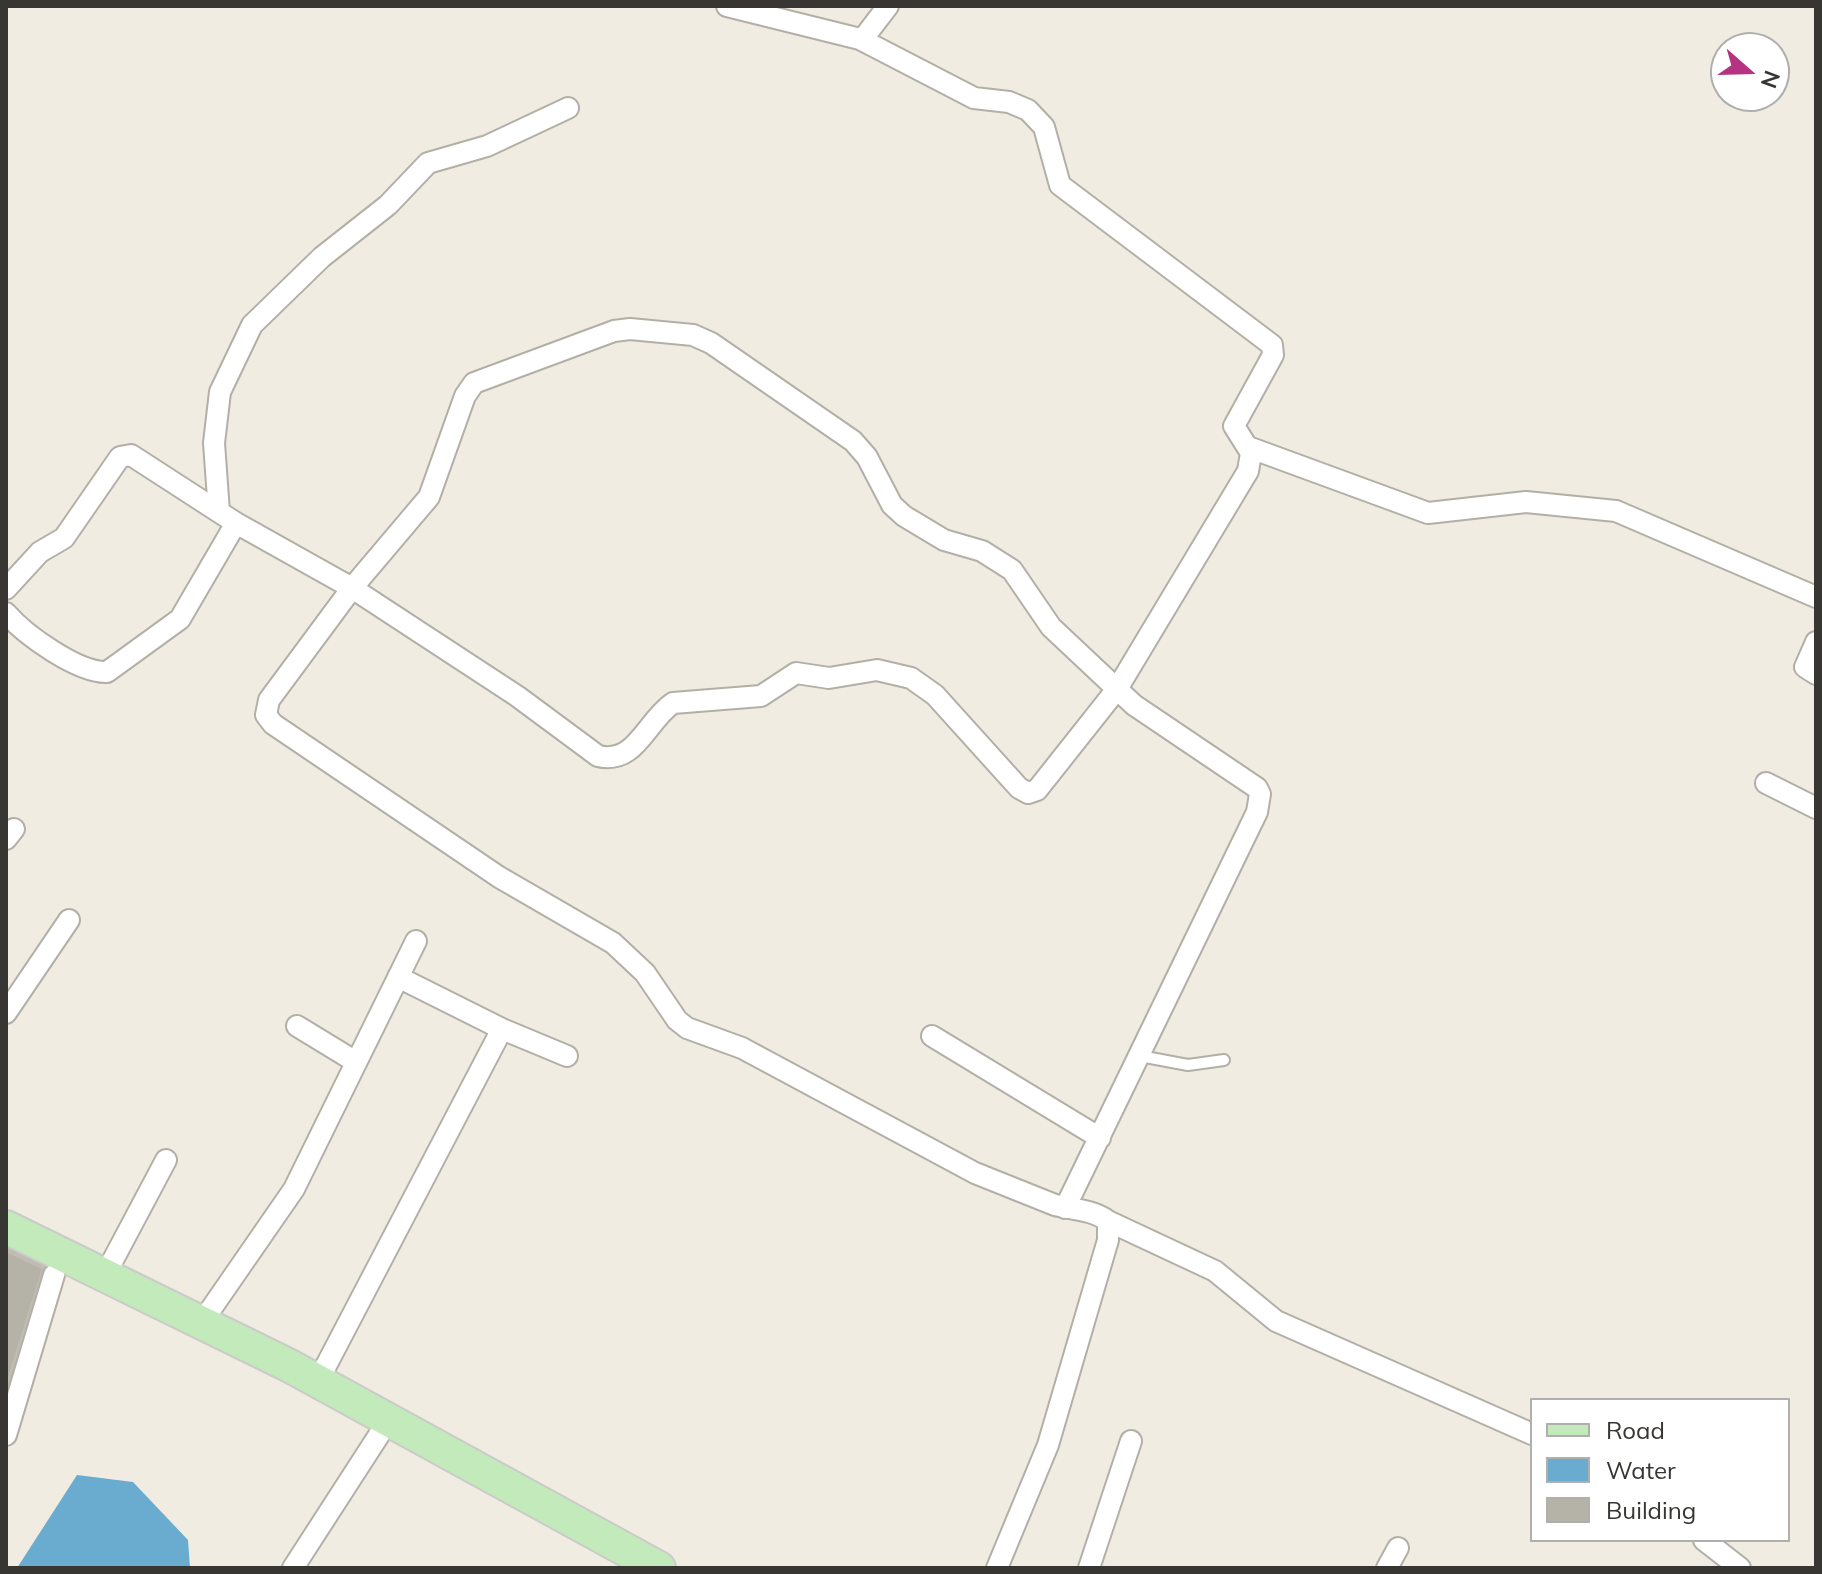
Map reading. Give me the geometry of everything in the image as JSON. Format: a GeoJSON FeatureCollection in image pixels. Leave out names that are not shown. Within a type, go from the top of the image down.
{"type":"FeatureCollection","features":[{"type":"Feature","properties":{"kind":"main road"},"geometry":{"type":"LineString","coordinates":[[6,1227],[318,1381],[659,1568]]}},
{"type":"Feature","properties":{"kind":"main road"},"geometry":{"type":"LineString","coordinates":[[6,1251],[166,1326],[379,1435],[623,1568]]}},
{"type":"Feature","properties":{"kind":"street"},"geometry":{"type":"LineString","coordinates":[[6,589],[40,552],[64,538],[124,455],[134,456],[228,518],[352,588],[517,696],[598,756],[610,758],[631,749],[673,703],[761,696],[796,673],[829,678],[877,670],[899,672],[925,686],[1019,788],[1031,792],[1041,786],[1117,689],[1248,471],[1252,459],[1234,426],[1273,355],[1269,340],[1062,187],[1057,180],[1044,127],[1033,113],[1009,102],[974,98],[862,40],[727,6]]}},
{"type":"Feature","properties":{"kind":"street"},"geometry":{"type":"LineString","coordinates":[[862,40],[888,6]]}},
{"type":"Feature","properties":{"kind":"street"},"geometry":{"type":"LineString","coordinates":[[6,613],[19,627],[86,669],[107,672],[180,619],[228,518],[214,443],[220,392],[252,325],[322,257],[388,205],[428,163],[487,146],[568,108]]}},
{"type":"Feature","properties":{"kind":"street"},"geometry":{"type":"LineString","coordinates":[[1065,1208],[1257,812],[1260,794],[1251,783],[1134,705],[1051,627],[1012,570],[982,551],[944,540],[904,516],[892,505],[867,457],[853,441],[711,343],[681,333],[614,331],[474,383],[465,396],[429,497],[352,588],[269,700],[265,712],[270,722],[499,877],[567,913],[613,943],[645,973],[677,1020],[687,1028],[742,1048],[975,1173],[1065,1208],[1102,1216],[1215,1271],[1276,1321],[1530,1433]]}},
{"type":"Feature","properties":{"kind":"street"},"geometry":{"type":"LineString","coordinates":[[1248,447],[1428,513],[1526,502],[1616,511],[1816,597]]}},
{"type":"Feature","properties":{"kind":"street"},"geometry":{"type":"LineString","coordinates":[[1816,642],[1805,667],[1816,674]]}},
{"type":"Feature","properties":{"kind":"street"},"geometry":{"type":"LineString","coordinates":[[1766,783],[1816,808]]}},
{"type":"Feature","properties":{"kind":"street"},"geometry":{"type":"LineString","coordinates":[[6,1013],[69,920]]}},
{"type":"Feature","properties":{"kind":"street"},"geometry":{"type":"LineString","coordinates":[[202,1322],[294,1189],[416,941]]}},
{"type":"Feature","properties":{"kind":"street"},"geometry":{"type":"LineString","coordinates":[[398,977],[502,1029],[567,1056]]}},
{"type":"Feature","properties":{"kind":"street"},"geometry":{"type":"LineString","coordinates":[[297,1026],[356,1062]]}},
{"type":"Feature","properties":{"kind":"street"},"geometry":{"type":"LineString","coordinates":[[318,1381],[502,1029]]}},
{"type":"Feature","properties":{"kind":"street"},"geometry":{"type":"LineString","coordinates":[[932,1036],[1100,1138]]}},
{"type":"Feature","properties":{"kind":"street"},"geometry":{"type":"LineString","coordinates":[[105,1275],[166,1160]]}},
{"type":"Feature","properties":{"kind":"street"},"geometry":{"type":"LineString","coordinates":[[997,1568],[1048,1445],[1108,1240],[1108,1221]]}},
{"type":"Feature","properties":{"kind":"street"},"geometry":{"type":"LineString","coordinates":[[6,1435],[54,1275]]}},
{"type":"Feature","properties":{"kind":"street"},"geometry":{"type":"LineString","coordinates":[[293,1568],[379,1435]]}},
{"type":"Feature","properties":{"kind":"street"},"geometry":{"type":"LineString","coordinates":[[1089,1568],[1131,1441]]}},
{"type":"Feature","properties":{"kind":"street"},"geometry":{"type":"LineString","coordinates":[[1707,1542],[1740,1568]]}},
{"type":"Feature","properties":{"kind":"street"},"geometry":{"type":"LineString","coordinates":[[1387,1568],[1398,1548]]}},
{"type":"Feature","properties":{"kind":"lane"},"geometry":{"type":"LineString","coordinates":[[1140,1056],[1188,1065],[1224,1060]]}},
{"type":"Feature","properties":{"kind":"water"},"geometry":{"type":"Polygon","coordinates":[[[77,1475],[133,1482],[188,1540],[190,1568],[17,1568],[77,1475]]]}},
{"type":"Feature","properties":{"kind":"building"},"geometry":{"type":"Polygon","coordinates":[[[6,1252],[42,1269],[7,1380],[6,1380],[6,1252]]]}}]}
